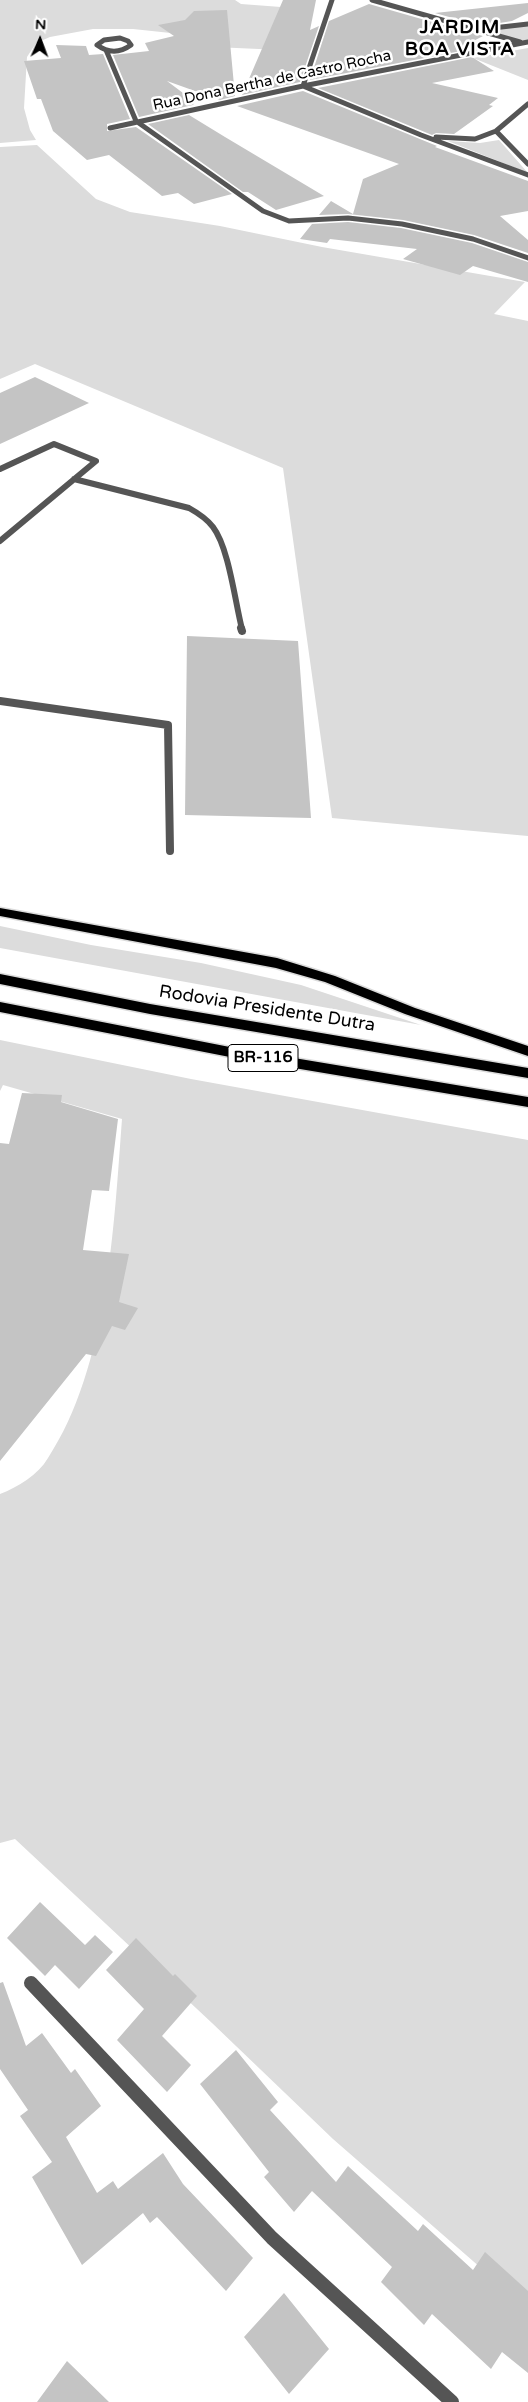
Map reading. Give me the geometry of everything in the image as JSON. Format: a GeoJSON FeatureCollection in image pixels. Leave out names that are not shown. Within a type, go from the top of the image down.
{"type":"FeatureCollection","features":[{"type":"Feature","properties":{"kind":"highway"},"geometry":{"type":"LineString","coordinates":[[0,912],[277,964],[330,979],[410,1011],[528,1050]]}},
{"type":"Feature","properties":{"kind":"highway","name":"Rodovia Presidente Dutra"},"geometry":{"type":"LineString","coordinates":[[0,980],[150,1009],[528,1072]]}},
{"type":"Feature","properties":{"kind":"highway","name":"BR-116"},"geometry":{"type":"LineString","coordinates":[[0,1007],[240,1054],[528,1102]]}},
{"type":"Feature","properties":{"kind":"highway"},"geometry":{"type":"LineString","coordinates":[[0,1016],[63,1019]]}},
{"type":"Feature","properties":{"kind":"street"},"geometry":{"type":"LineString","coordinates":[[332,0],[303,86],[421,135],[528,175]]}},
{"type":"Feature","properties":{"kind":"street"},"geometry":{"type":"LineString","coordinates":[[372,0],[526,43]]}},
{"type":"Feature","properties":{"kind":"street"},"geometry":{"type":"LineString","coordinates":[[480,30],[528,24]]}},
{"type":"Feature","properties":{"kind":"street"},"geometry":{"type":"LineString","coordinates":[[106,50],[122,50],[130,46],[130,42],[114,38],[97,43],[98,47],[106,50],[136,121],[263,211],[289,221],[348,218],[393,222],[455,234],[528,258]]}},
{"type":"Feature","properties":{"kind":"street","name":"Rua Dona Bertha de Castro Rocha"},"geometry":{"type":"LineString","coordinates":[[110,128],[303,86],[526,43]]}},
{"type":"Feature","properties":{"kind":"street"},"geometry":{"type":"LineString","coordinates":[[421,135],[485,137],[496,131],[528,104]]}},
{"type":"Feature","properties":{"kind":"street"},"geometry":{"type":"LineString","coordinates":[[496,131],[528,164]]}},
{"type":"Feature","properties":{"kind":"street"},"geometry":{"type":"LineString","coordinates":[[0,469],[54,444],[96,461],[0,541]]}},
{"type":"Feature","properties":{"kind":"street"},"geometry":{"type":"LineString","coordinates":[[74,479],[189,508],[204,516],[217,531],[222,544],[242,631]]}},
{"type":"Feature","properties":{"kind":"street"},"geometry":{"type":"LineString","coordinates":[[0,702],[168,725],[170,851]]}},
{"type":"Feature","properties":{"kind":"street"},"geometry":{"type":"LineString","coordinates":[[31,1983],[272,2238],[452,2402]]}},
{"type":"Feature","properties":{"kind":"shaded area"},"geometry":{"type":"Polygon","coordinates":[[[0,0],[235,0],[241,4],[281,7],[304,51],[214,47],[180,34],[133,29],[93,29],[50,37],[36,43],[27,57],[24,108],[30,130],[36,140],[0,143],[0,0]]]}},
{"type":"Feature","properties":{"kind":"shaded area"},"geometry":{"type":"Polygon","coordinates":[[[528,24],[528,42],[480,30],[528,24]]]}},
{"type":"Feature","properties":{"kind":"shaded area"},"geometry":{"type":"Polygon","coordinates":[[[528,48],[528,80],[473,58],[528,48]]]}},
{"type":"Feature","properties":{"kind":"shaded area"},"geometry":{"type":"Polygon","coordinates":[[[499,140],[528,173],[448,141],[480,143],[499,140]]]}},
{"type":"Feature","properties":{"kind":"shaded area"},"geometry":{"type":"Polygon","coordinates":[[[37,145],[96,199],[130,212],[220,226],[322,247],[525,282],[494,314],[528,321],[528,836],[332,818],[283,468],[35,364],[0,379],[0,147],[37,145]]]}},
{"type":"Feature","properties":{"kind":"shaded area"},"geometry":{"type":"Polygon","coordinates":[[[0,926],[91,945],[201,963],[301,985],[421,1025],[0,948],[0,926]]]}},
{"type":"Feature","properties":{"kind":"shaded area"},"geometry":{"type":"Polygon","coordinates":[[[0,1040],[191,1079],[528,1140],[528,2309],[333,2139],[15,1839],[0,1843],[0,1494],[27,1480],[44,1464],[68,1422],[84,1382],[96,1339],[105,1294],[116,1204],[122,1119],[3,1085],[0,1091],[0,1040]]]}},
{"type":"Feature","properties":{"kind":"building"},"geometry":{"type":"Polygon","coordinates":[[[283,0],[316,0],[310,30],[319,26],[300,82],[242,95],[283,0]]]}},
{"type":"Feature","properties":{"kind":"building"},"geometry":{"type":"Polygon","coordinates":[[[528,3],[528,13],[512,21],[481,26],[435,13],[528,3]]]}},
{"type":"Feature","properties":{"kind":"building"},"geometry":{"type":"Polygon","coordinates":[[[369,4],[483,36],[458,49],[461,51],[310,80],[329,21],[369,4]]]}},
{"type":"Feature","properties":{"kind":"building"},"geometry":{"type":"Polygon","coordinates":[[[227,10],[235,96],[220,100],[167,81],[195,102],[193,105],[139,117],[113,55],[149,51],[145,43],[174,36],[158,25],[185,20],[194,11],[227,10]]]}},
{"type":"Feature","properties":{"kind":"building"},"geometry":{"type":"Polygon","coordinates":[[[56,45],[86,46],[89,55],[103,54],[130,119],[107,124],[107,131],[136,127],[232,194],[194,204],[178,193],[162,196],[109,155],[87,160],[53,131],[41,99],[37,99],[24,61],[61,58],[56,45]]]}},
{"type":"Feature","properties":{"kind":"building"},"geometry":{"type":"Polygon","coordinates":[[[472,57],[494,71],[432,83],[498,98],[489,105],[493,106],[454,134],[436,133],[432,135],[318,88],[472,57]]]}},
{"type":"Feature","properties":{"kind":"building"},"geometry":{"type":"Polygon","coordinates":[[[303,91],[437,146],[435,147],[528,181],[528,211],[500,216],[528,240],[528,253],[474,235],[403,220],[348,214],[319,215],[331,201],[353,214],[363,179],[399,164],[237,106],[303,91]]]}},
{"type":"Feature","properties":{"kind":"building"},"geometry":{"type":"Polygon","coordinates":[[[189,115],[324,196],[276,210],[248,192],[243,192],[148,124],[189,115]]]}},
{"type":"Feature","properties":{"kind":"building"},"geometry":{"type":"Polygon","coordinates":[[[348,222],[401,228],[472,243],[528,262],[528,282],[473,266],[460,275],[403,259],[417,249],[330,239],[327,243],[300,239],[312,224],[348,222]]]}},
{"type":"Feature","properties":{"kind":"building"},"geometry":{"type":"Polygon","coordinates":[[[35,377],[89,403],[0,444],[0,393],[35,377]]]}},
{"type":"Feature","properties":{"kind":"building"},"geometry":{"type":"Polygon","coordinates":[[[187,636],[298,641],[311,818],[185,815],[187,636]]]}},
{"type":"Feature","properties":{"kind":"building"},"geometry":{"type":"Polygon","coordinates":[[[22,1093],[62,1095],[61,1102],[118,1119],[109,1191],[92,1190],[83,1250],[129,1254],[119,1302],[138,1308],[125,1330],[112,1326],[96,1356],[86,1354],[0,1461],[0,1143],[9,1144],[22,1093]]]}},
{"type":"Feature","properties":{"kind":"building"},"geometry":{"type":"Polygon","coordinates":[[[40,1902],[85,1945],[95,1935],[113,1952],[79,1989],[55,1965],[45,1976],[7,1938],[40,1902]]]}},
{"type":"Feature","properties":{"kind":"building"},"geometry":{"type":"Polygon","coordinates":[[[136,1938],[173,1976],[175,1974],[197,1996],[162,2036],[191,2065],[167,2092],[117,2040],[144,2009],[106,1970],[136,1938]]]}},
{"type":"Feature","properties":{"kind":"building"},"geometry":{"type":"Polygon","coordinates":[[[3,1982],[26,2046],[42,2033],[71,2073],[75,2069],[101,2106],[66,2137],[97,2193],[113,2181],[118,2189],[163,2153],[183,2184],[253,2258],[226,2291],[157,2217],[150,2223],[143,2213],[82,2265],[32,2177],[52,2162],[20,2116],[28,2110],[0,2069],[0,1983],[3,1982]]]}},
{"type":"Feature","properties":{"kind":"building"},"geometry":{"type":"Polygon","coordinates":[[[236,2050],[278,2102],[270,2110],[336,2182],[348,2166],[418,2231],[423,2224],[473,2270],[485,2252],[528,2291],[528,2373],[502,2352],[491,2369],[432,2314],[424,2325],[381,2282],[392,2267],[312,2191],[294,2212],[264,2177],[269,2172],[200,2084],[236,2050]]]}},
{"type":"Feature","properties":{"kind":"building"},"geometry":{"type":"Polygon","coordinates":[[[284,2293],[329,2349],[289,2394],[244,2337],[284,2293]]]}},
{"type":"Feature","properties":{"kind":"building"},"geometry":{"type":"Polygon","coordinates":[[[67,2361],[109,2402],[37,2402],[67,2361]]]}},
{"type":"Feature","properties":{"kind":"district","name":"JARDIM BOA VISTA"},"geometry":{"type":"Point","coordinates":[460,39]}}]}
